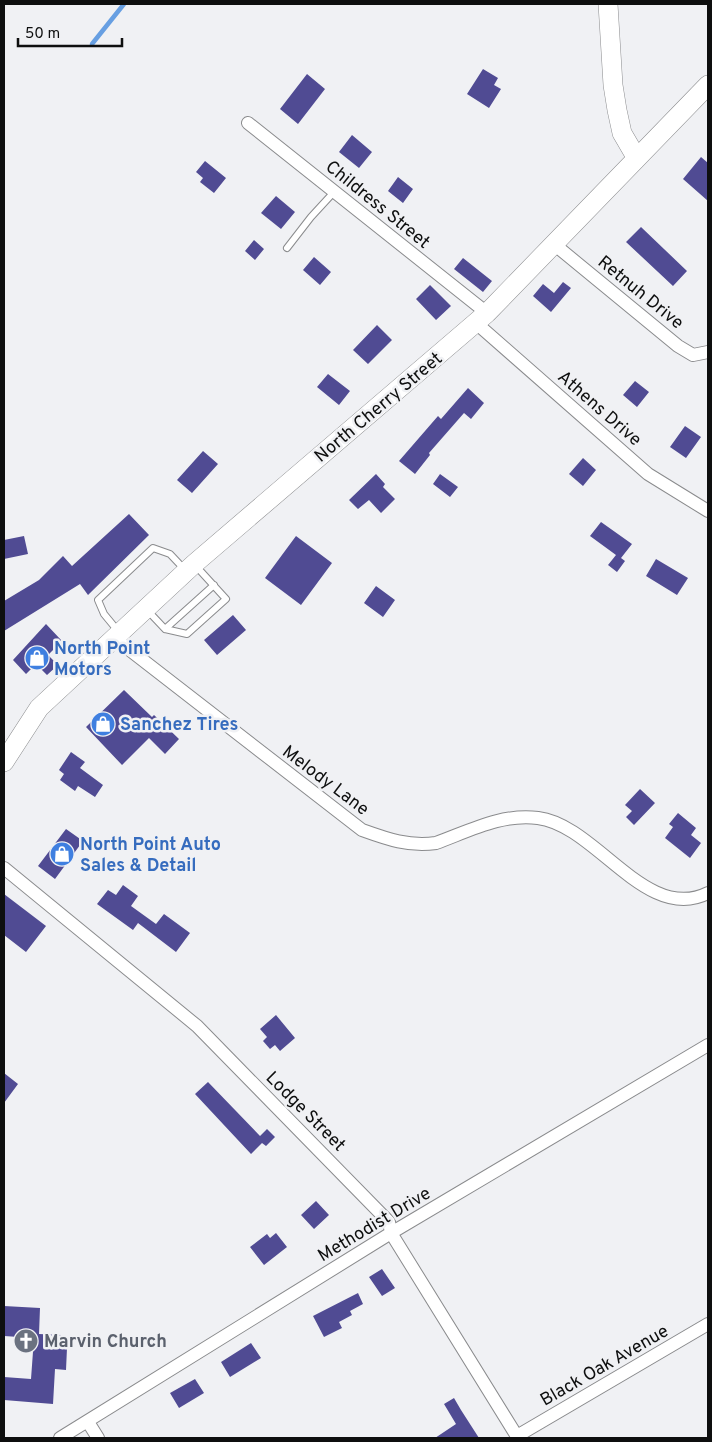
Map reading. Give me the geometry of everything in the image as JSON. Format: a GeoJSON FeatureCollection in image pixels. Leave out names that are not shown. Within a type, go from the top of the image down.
{"type":"FeatureCollection","features":[{"type":"Feature","properties":{"kind":"main road"},"geometry":{"type":"LineString","coordinates":[[608,4],[616,110],[622,133],[636,158]]}},
{"type":"Feature","properties":{"kind":"main road","name":"North Cherry Street"},"geometry":{"type":"LineString","coordinates":[[4,762],[39,708],[116,634],[190,567],[482,318],[555,245],[636,158],[708,85]]}},
{"type":"Feature","properties":{"kind":"street","name":"Childress Street"},"geometry":{"type":"LineString","coordinates":[[248,122],[334,192],[482,318]]}},
{"type":"Feature","properties":{"kind":"street","name":"Retnuh Drive"},"geometry":{"type":"LineString","coordinates":[[555,245],[678,346],[693,355],[708,352]]}},
{"type":"Feature","properties":{"kind":"street","name":"Athens Drive"},"geometry":{"type":"LineString","coordinates":[[482,318],[648,474],[708,511]]}},
{"type":"Feature","properties":{"kind":"street","name":"Melody Lane"},"geometry":{"type":"LineString","coordinates":[[116,634],[362,830],[392,841],[423,845],[436,843],[507,817],[539,818],[563,826],[651,890],[667,898],[688,899],[708,893]]}},
{"type":"Feature","properties":{"kind":"street","name":"Lodge Street"},"geometry":{"type":"LineString","coordinates":[[4,868],[197,1026],[389,1222],[391,1232],[517,1437]]}},
{"type":"Feature","properties":{"kind":"street","name":"Methodist Drive"},"geometry":{"type":"LineString","coordinates":[[60,1438],[391,1232],[708,1045]]}},
{"type":"Feature","properties":{"kind":"street","name":"Black Oak Avenue"},"geometry":{"type":"LineString","coordinates":[[517,1437],[708,1324]]}},
{"type":"Feature","properties":{"kind":"street"},"geometry":{"type":"LineString","coordinates":[[88,1422],[98,1438]]}},
{"type":"Feature","properties":{"kind":"lane"},"geometry":{"type":"LineString","coordinates":[[287,248],[311,217],[334,192]]}},
{"type":"Feature","properties":{"kind":"lane"},"geometry":{"type":"LineString","coordinates":[[116,634],[98,600],[115,581],[153,548],[170,554],[190,567],[214,586],[226,599],[187,634],[165,629],[145,608]]}},
{"type":"Feature","properties":{"kind":"lane"},"geometry":{"type":"LineString","coordinates":[[165,629],[214,586]]}},
{"type":"Feature","properties":{"kind":"building"},"geometry":{"type":"Polygon","coordinates":[[[483,69],[498,78],[494,85],[501,89],[489,108],[467,94],[483,69]]]}},
{"type":"Feature","properties":{"kind":"building"},"geometry":{"type":"Polygon","coordinates":[[[307,74],[325,89],[298,124],[280,109],[307,74]]]}},
{"type":"Feature","properties":{"kind":"building"},"geometry":{"type":"Polygon","coordinates":[[[352,135],[372,152],[359,168],[339,152],[352,135]]]}},
{"type":"Feature","properties":{"kind":"building"},"geometry":{"type":"Polygon","coordinates":[[[701,157],[708,163],[708,201],[683,179],[701,157]]]}},
{"type":"Feature","properties":{"kind":"building"},"geometry":{"type":"Polygon","coordinates":[[[205,161],[226,178],[214,193],[200,182],[203,178],[196,172],[205,161]]]}},
{"type":"Feature","properties":{"kind":"building"},"geometry":{"type":"Polygon","coordinates":[[[398,177],[413,189],[403,203],[388,191],[398,177]]]}},
{"type":"Feature","properties":{"kind":"building"},"geometry":{"type":"Polygon","coordinates":[[[276,196],[295,212],[281,229],[261,213],[276,196]]]}},
{"type":"Feature","properties":{"kind":"building"},"geometry":{"type":"Polygon","coordinates":[[[641,227],[687,271],[673,286],[626,242],[641,227]]]}},
{"type":"Feature","properties":{"kind":"building"},"geometry":{"type":"Polygon","coordinates":[[[254,240],[264,249],[255,260],[245,251],[254,240]]]}},
{"type":"Feature","properties":{"kind":"building"},"geometry":{"type":"Polygon","coordinates":[[[314,257],[331,272],[320,285],[303,270],[314,257]]]}},
{"type":"Feature","properties":{"kind":"building"},"geometry":{"type":"Polygon","coordinates":[[[463,258],[492,281],[483,292],[454,269],[463,258]]]}},
{"type":"Feature","properties":{"kind":"building"},"geometry":{"type":"Polygon","coordinates":[[[563,282],[571,288],[551,312],[533,296],[543,284],[554,293],[563,282]]]}},
{"type":"Feature","properties":{"kind":"building"},"geometry":{"type":"Polygon","coordinates":[[[430,285],[451,306],[436,320],[416,299],[430,285]]]}},
{"type":"Feature","properties":{"kind":"building"},"geometry":{"type":"Polygon","coordinates":[[[377,325],[392,340],[368,364],[353,350],[377,325]]]}},
{"type":"Feature","properties":{"kind":"building"},"geometry":{"type":"Polygon","coordinates":[[[328,374],[350,391],[339,405],[317,387],[328,374]]]}},
{"type":"Feature","properties":{"kind":"building"},"geometry":{"type":"Polygon","coordinates":[[[635,381],[649,392],[637,407],[623,395],[635,381]]]}},
{"type":"Feature","properties":{"kind":"building"},"geometry":{"type":"Polygon","coordinates":[[[468,388],[484,403],[471,419],[464,413],[429,453],[430,455],[415,474],[399,461],[438,416],[441,419],[468,388]]]}},
{"type":"Feature","properties":{"kind":"building"},"geometry":{"type":"Polygon","coordinates":[[[685,426],[701,437],[686,458],[670,447],[685,426]]]}},
{"type":"Feature","properties":{"kind":"building"},"geometry":{"type":"Polygon","coordinates":[[[203,451],[218,464],[192,493],[177,480],[203,451]]]}},
{"type":"Feature","properties":{"kind":"building"},"geometry":{"type":"Polygon","coordinates":[[[583,458],[596,470],[583,486],[569,474],[583,458]]]}},
{"type":"Feature","properties":{"kind":"building"},"geometry":{"type":"Polygon","coordinates":[[[376,474],[385,484],[383,487],[395,499],[381,513],[369,500],[358,509],[349,500],[376,474]]]}},
{"type":"Feature","properties":{"kind":"building"},"geometry":{"type":"Polygon","coordinates":[[[440,474],[458,487],[450,497],[433,484],[440,474]]]}},
{"type":"Feature","properties":{"kind":"building"},"geometry":{"type":"Polygon","coordinates":[[[129,514],[149,535],[88,595],[80,584],[4,631],[4,601],[39,580],[63,556],[72,566],[129,514]]]}},
{"type":"Feature","properties":{"kind":"building"},"geometry":{"type":"Polygon","coordinates":[[[601,522],[632,544],[621,558],[625,561],[617,572],[608,565],[616,555],[590,536],[601,522]]]}},
{"type":"Feature","properties":{"kind":"building"},"geometry":{"type":"Polygon","coordinates":[[[24,536],[28,554],[4,559],[4,540],[24,536]]]}},
{"type":"Feature","properties":{"kind":"building"},"geometry":{"type":"Polygon","coordinates":[[[296,536],[332,563],[301,605],[265,578],[296,536]]]}},
{"type":"Feature","properties":{"kind":"building"},"geometry":{"type":"Polygon","coordinates":[[[656,559],[688,578],[677,595],[646,576],[656,559]]]}},
{"type":"Feature","properties":{"kind":"building"},"geometry":{"type":"Polygon","coordinates":[[[376,586],[395,600],[383,617],[364,603],[376,586]]]}},
{"type":"Feature","properties":{"kind":"building"},"geometry":{"type":"Polygon","coordinates":[[[233,615],[246,630],[217,655],[204,640],[233,615]]]}},
{"type":"Feature","properties":{"kind":"building"},"geometry":{"type":"Polygon","coordinates":[[[46,624],[62,641],[48,655],[58,665],[47,675],[36,664],[26,674],[13,660],[46,624]]]}},
{"type":"Feature","properties":{"kind":"building"},"geometry":{"type":"Polygon","coordinates":[[[124,690],[152,717],[154,715],[179,739],[165,754],[149,738],[122,765],[86,727],[124,690]]]}},
{"type":"Feature","properties":{"kind":"building"},"geometry":{"type":"Polygon","coordinates":[[[71,752],[85,762],[80,768],[103,785],[95,797],[78,786],[75,791],[60,780],[64,774],[59,770],[71,752]]]}},
{"type":"Feature","properties":{"kind":"building"},"geometry":{"type":"Polygon","coordinates":[[[640,789],[655,803],[634,825],[626,817],[632,811],[625,805],[640,789]]]}},
{"type":"Feature","properties":{"kind":"building"},"geometry":{"type":"Polygon","coordinates":[[[678,813],[696,828],[691,835],[701,843],[690,858],[665,838],[673,827],[669,824],[678,813]]]}},
{"type":"Feature","properties":{"kind":"building"},"geometry":{"type":"Polygon","coordinates":[[[66,829],[83,841],[55,879],[38,866],[66,829]]]}},
{"type":"Feature","properties":{"kind":"building"},"geometry":{"type":"Polygon","coordinates":[[[123,885],[138,896],[131,906],[156,924],[164,914],[190,933],[176,952],[138,923],[133,930],[97,904],[108,890],[116,895],[123,885]]]}},
{"type":"Feature","properties":{"kind":"building"},"geometry":{"type":"Polygon","coordinates":[[[4,894],[46,926],[26,952],[4,935],[4,894]]]}},
{"type":"Feature","properties":{"kind":"building"},"geometry":{"type":"Polygon","coordinates":[[[276,1015],[295,1038],[280,1051],[275,1045],[270,1049],[263,1041],[267,1037],[260,1029],[276,1015]]]}},
{"type":"Feature","properties":{"kind":"building"},"geometry":{"type":"Polygon","coordinates":[[[4,1073],[18,1084],[4,1103],[4,1073]]]}},
{"type":"Feature","properties":{"kind":"building"},"geometry":{"type":"Polygon","coordinates":[[[208,1082],[260,1136],[267,1129],[275,1137],[266,1146],[262,1143],[251,1154],[195,1094],[208,1082]]]}},
{"type":"Feature","properties":{"kind":"building"},"geometry":{"type":"Polygon","coordinates":[[[316,1201],[329,1215],[314,1229],[301,1215],[316,1201]]]}},
{"type":"Feature","properties":{"kind":"building"},"geometry":{"type":"Polygon","coordinates":[[[276,1233],[287,1247],[264,1265],[250,1247],[267,1234],[270,1238],[276,1233]]]}},
{"type":"Feature","properties":{"kind":"building"},"geometry":{"type":"Polygon","coordinates":[[[382,1269],[395,1288],[382,1296],[369,1277],[382,1269]]]}},
{"type":"Feature","properties":{"kind":"building"},"geometry":{"type":"Polygon","coordinates":[[[358,1293],[363,1304],[350,1311],[352,1315],[339,1322],[342,1328],[324,1337],[313,1316],[358,1293]]]}},
{"type":"Feature","properties":{"kind":"building"},"geometry":{"type":"Polygon","coordinates":[[[4,1306],[40,1308],[39,1334],[61,1335],[60,1347],[67,1348],[66,1370],[55,1369],[53,1404],[4,1400],[4,1377],[31,1379],[34,1338],[4,1336],[4,1306]]]}},
{"type":"Feature","properties":{"kind":"building"},"geometry":{"type":"Polygon","coordinates":[[[251,1343],[261,1358],[230,1377],[221,1362],[251,1343]]]}},
{"type":"Feature","properties":{"kind":"building"},"geometry":{"type":"Polygon","coordinates":[[[195,1379],[204,1393],[179,1408],[170,1393],[195,1379]]]}},
{"type":"Feature","properties":{"kind":"building"},"geometry":{"type":"Polygon","coordinates":[[[454,1398],[479,1438],[435,1438],[456,1424],[444,1404],[454,1398]]]}},
{"type":"Feature","properties":{"kind":"waterway"},"geometry":{"type":"LineString","coordinates":[[92,44],[124,4]]}},
{"type":"Feature","properties":{"kind":"place","name":"North Point Motors"},"geometry":{"type":"Point","coordinates":[37,658]}},
{"type":"Feature","properties":{"kind":"place","name":"Sanchez Tires"},"geometry":{"type":"Point","coordinates":[103,724]}},
{"type":"Feature","properties":{"kind":"place","name":"North Point Auto Sales & Detail"},"geometry":{"type":"Point","coordinates":[62,854]}},
{"type":"Feature","properties":{"kind":"place","name":"Marvin Church"},"geometry":{"type":"Point","coordinates":[26,1341]}}]}
